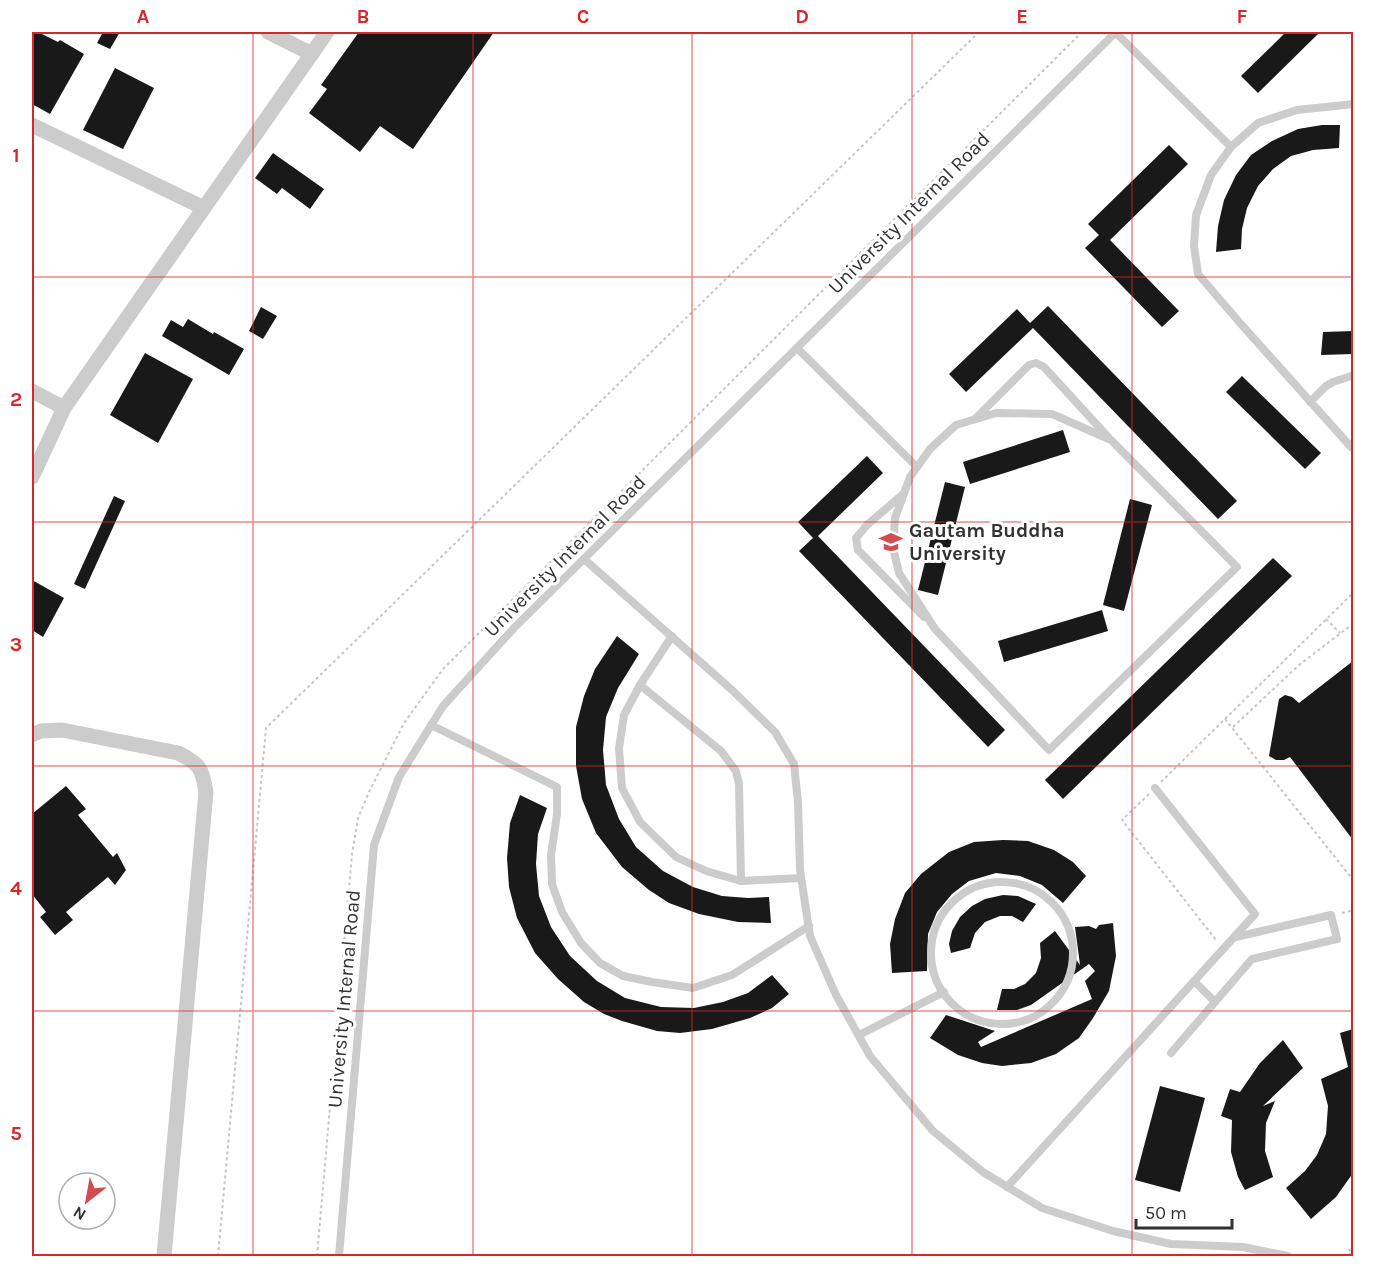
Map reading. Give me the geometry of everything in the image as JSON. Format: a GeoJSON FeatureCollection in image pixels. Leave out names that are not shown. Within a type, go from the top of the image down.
{"type":"FeatureCollection","features":[{"type":"Feature","properties":{"kind":"street"},"geometry":{"type":"LineString","coordinates":[[268,32],[312,54]]}},
{"type":"Feature","properties":{"kind":"street"},"geometry":{"type":"LineString","coordinates":[[32,477],[64,408],[327,32]]}},
{"type":"Feature","properties":{"kind":"street"},"geometry":{"type":"LineString","coordinates":[[32,126],[204,208]]}},
{"type":"Feature","properties":{"kind":"street"},"geometry":{"type":"LineString","coordinates":[[32,392],[64,408]]}},
{"type":"Feature","properties":{"kind":"street"},"geometry":{"type":"LineString","coordinates":[[32,735],[41,731],[62,730],[178,753],[191,759],[203,772],[206,792],[164,1257]]}},
{"type":"Feature","properties":{"kind":"lane"},"geometry":{"type":"LineString","coordinates":[[1116,32],[1231,147]]}},
{"type":"Feature","properties":{"kind":"lane","name":"University Internal Road"},"geometry":{"type":"LineString","coordinates":[[339,1257],[374,845],[399,777],[443,706],[498,646],[584,559],[1116,32]]}},
{"type":"Feature","properties":{"kind":"lane"},"geometry":{"type":"LineString","coordinates":[[1353,104],[1297,110],[1257,123],[1231,147],[1211,175],[1196,215],[1194,246],[1198,274],[1351,447],[1353,444]]}},
{"type":"Feature","properties":{"kind":"lane"},"geometry":{"type":"LineString","coordinates":[[797,348],[917,467]]}},
{"type":"Feature","properties":{"kind":"lane"},"geometry":{"type":"LineString","coordinates":[[904,494],[867,525],[856,538],[858,550],[1049,750],[1237,567],[1111,440],[1044,367],[1036,363],[1029,365],[973,420]]}},
{"type":"Feature","properties":{"kind":"lane"},"geometry":{"type":"LineString","coordinates":[[1310,402],[1326,386],[1353,375]]}},
{"type":"Feature","properties":{"kind":"lane"},"geometry":{"type":"LineString","coordinates":[[935,629],[899,573],[893,549],[895,518],[910,477],[930,449],[956,425],[996,413],[1052,414],[1111,440]]}},
{"type":"Feature","properties":{"kind":"lane"},"geometry":{"type":"LineString","coordinates":[[584,559],[776,732],[794,764],[801,878],[810,936],[836,994],[870,1056],[933,1131],[983,1172],[1042,1208],[1113,1231],[1171,1244],[1243,1247],[1288,1257]]}},
{"type":"Feature","properties":{"kind":"lane"},"geometry":{"type":"LineString","coordinates":[[672,636],[640,685],[624,715],[619,748],[622,788],[640,822],[676,857],[706,871],[741,881],[801,878]]}},
{"type":"Feature","properties":{"kind":"lane"},"geometry":{"type":"LineString","coordinates":[[640,685],[721,751],[736,771],[739,784],[741,881]]}},
{"type":"Feature","properties":{"kind":"lane"},"geometry":{"type":"LineString","coordinates":[[431,725],[557,788],[557,814],[551,855],[552,884],[562,912],[581,943],[600,963],[623,976],[693,988],[732,975],[808,926]]}},
{"type":"Feature","properties":{"kind":"lane"},"geometry":{"type":"LineString","coordinates":[[1007,1187],[1255,914],[1155,788]]}},
{"type":"Feature","properties":{"kind":"lane"},"geometry":{"type":"LineString","coordinates":[[1002,882],[1030,888],[1050,900],[1069,927],[1074,952],[1068,982],[1053,1004],[1029,1020],[1005,1025],[974,1019],[950,1003],[944,992],[936,980],[930,955],[936,925],[954,900],[975,887],[1002,882]]}},
{"type":"Feature","properties":{"kind":"lane"},"geometry":{"type":"LineString","coordinates":[[1171,1053],[1252,959],[1337,939],[1331,915],[1234,938]]}},
{"type":"Feature","properties":{"kind":"lane"},"geometry":{"type":"LineString","coordinates":[[1194,981],[1215,1002]]}},
{"type":"Feature","properties":{"kind":"lane"},"geometry":{"type":"LineString","coordinates":[[858,1035],[944,992]]}},
{"type":"Feature","properties":{"kind":"path"},"geometry":{"type":"LineString","coordinates":[[218,1257],[266,728],[979,32]]}},
{"type":"Feature","properties":{"kind":"path"},"geometry":{"type":"LineString","coordinates":[[317,1257],[352,854],[358,818],[404,723],[443,669],[1082,32]]}},
{"type":"Feature","properties":{"kind":"path"},"geometry":{"type":"LineString","coordinates":[[1224,949],[1122,820],[1353,592]]}},
{"type":"Feature","properties":{"kind":"path"},"geometry":{"type":"LineString","coordinates":[[1326,619],[1340,633]]}},
{"type":"Feature","properties":{"kind":"path"},"geometry":{"type":"LineString","coordinates":[[1232,728],[1299,665],[1353,624]]}},
{"type":"Feature","properties":{"kind":"path"},"geometry":{"type":"LineString","coordinates":[[1224,719],[1353,881]]}},
{"type":"Feature","properties":{"kind":"path"},"geometry":{"type":"LineString","coordinates":[[1331,915],[1353,910]]}},
{"type":"Feature","properties":{"kind":"path"},"geometry":{"type":"LineString","coordinates":[[1350,1257],[1349,1250],[1353,1249]]}},
{"type":"Feature","properties":{"kind":"building"},"geometry":{"type":"Polygon","coordinates":[[[35,32],[58,42],[60,40],[84,54],[50,114],[32,104],[32,38],[35,32]]]}},
{"type":"Feature","properties":{"kind":"building"},"geometry":{"type":"Polygon","coordinates":[[[103,32],[120,32],[110,49],[97,43],[103,32]]]}},
{"type":"Feature","properties":{"kind":"building"},"geometry":{"type":"Polygon","coordinates":[[[359,32],[494,32],[413,149],[380,126],[360,152],[309,113],[327,89],[321,85],[359,32]]]}},
{"type":"Feature","properties":{"kind":"building"},"geometry":{"type":"Polygon","coordinates":[[[1286,32],[1320,32],[1258,93],[1241,76],[1286,32]]]}},
{"type":"Feature","properties":{"kind":"building"},"geometry":{"type":"Polygon","coordinates":[[[115,68],[154,88],[123,149],[83,130],[115,68]]]}},
{"type":"Feature","properties":{"kind":"building"},"geometry":{"type":"Polygon","coordinates":[[[1340,125],[1339,148],[1313,150],[1291,156],[1273,169],[1258,186],[1247,208],[1242,229],[1241,249],[1216,252],[1218,226],[1224,200],[1236,175],[1251,155],[1272,141],[1298,129],[1340,125]]]}},
{"type":"Feature","properties":{"kind":"building"},"geometry":{"type":"Polygon","coordinates":[[[1169,145],[1188,164],[1110,240],[1179,311],[1162,327],[1085,248],[1099,235],[1088,224],[1169,145]]]}},
{"type":"Feature","properties":{"kind":"building"},"geometry":{"type":"Polygon","coordinates":[[[273,153],[324,189],[310,209],[282,188],[277,194],[255,178],[273,153]]]}},
{"type":"Feature","properties":{"kind":"building"},"geometry":{"type":"Polygon","coordinates":[[[1048,306],[1237,501],[1218,519],[1033,328],[966,392],[949,374],[1017,309],[1030,323],[1048,306]]]}},
{"type":"Feature","properties":{"kind":"building"},"geometry":{"type":"Polygon","coordinates":[[[261,307],[277,316],[263,339],[249,331],[261,307]]]}},
{"type":"Feature","properties":{"kind":"building"},"geometry":{"type":"Polygon","coordinates":[[[188,319],[244,349],[229,375],[162,336],[171,320],[183,327],[188,319]]]}},
{"type":"Feature","properties":{"kind":"building"},"geometry":{"type":"Polygon","coordinates":[[[1353,331],[1353,354],[1321,355],[1323,332],[1353,331]]]}},
{"type":"Feature","properties":{"kind":"building"},"geometry":{"type":"Polygon","coordinates":[[[145,353],[193,379],[158,443],[110,415],[145,353]]]}},
{"type":"Feature","properties":{"kind":"building"},"geometry":{"type":"Polygon","coordinates":[[[1242,376],[1321,453],[1305,469],[1226,392],[1242,376]]]}},
{"type":"Feature","properties":{"kind":"building"},"geometry":{"type":"Polygon","coordinates":[[[1063,430],[1070,452],[970,484],[963,462],[1063,430]]]}},
{"type":"Feature","properties":{"kind":"building"},"geometry":{"type":"Polygon","coordinates":[[[867,456],[883,473],[818,536],[1005,730],[988,747],[799,551],[813,538],[798,522],[867,456]]]}},
{"type":"Feature","properties":{"kind":"building"},"geometry":{"type":"Polygon","coordinates":[[[945,482],[965,487],[938,595],[918,590],[945,482]]]}},
{"type":"Feature","properties":{"kind":"building"},"geometry":{"type":"Polygon","coordinates":[[[114,496],[125,501],[85,589],[74,584],[114,496]]]}},
{"type":"Feature","properties":{"kind":"building"},"geometry":{"type":"Polygon","coordinates":[[[1130,499],[1152,505],[1124,611],[1103,605],[1130,499]]]}},
{"type":"Feature","properties":{"kind":"building"},"geometry":{"type":"Polygon","coordinates":[[[1273,558],[1292,576],[1063,799],[1045,780],[1273,558]]]}},
{"type":"Feature","properties":{"kind":"building"},"geometry":{"type":"Polygon","coordinates":[[[32,580],[64,598],[43,637],[32,630],[32,580]]]}},
{"type":"Feature","properties":{"kind":"building"},"geometry":{"type":"Polygon","coordinates":[[[1102,610],[1108,631],[1004,662],[998,641],[1102,610]]]}},
{"type":"Feature","properties":{"kind":"building"},"geometry":{"type":"Polygon","coordinates":[[[617,636],[639,654],[618,688],[606,717],[603,750],[606,785],[619,819],[636,847],[663,871],[693,887],[722,896],[769,897],[771,923],[738,922],[699,914],[669,903],[649,890],[622,867],[596,833],[582,799],[576,766],[576,727],[584,696],[595,669],[617,636]]]}},
{"type":"Feature","properties":{"kind":"building"},"geometry":{"type":"Polygon","coordinates":[[[1353,661],[1353,840],[1290,757],[1276,760],[1269,756],[1279,699],[1285,695],[1299,703],[1353,661]]]}},
{"type":"Feature","properties":{"kind":"building"},"geometry":{"type":"Polygon","coordinates":[[[66,786],[86,809],[78,815],[113,857],[117,853],[126,870],[115,885],[108,877],[66,912],[73,920],[55,935],[40,917],[46,912],[32,894],[32,814],[66,786]]]}},
{"type":"Feature","properties":{"kind":"building"},"geometry":{"type":"Polygon","coordinates":[[[520,795],[547,808],[538,834],[536,864],[539,896],[551,927],[570,956],[597,981],[625,998],[661,1007],[694,1008],[723,1002],[748,993],[772,975],[789,994],[772,1008],[750,1018],[712,1029],[680,1033],[657,1031],[622,1021],[584,1002],[558,979],[535,953],[517,918],[509,887],[507,858],[510,823],[520,795]]]}},
{"type":"Feature","properties":{"kind":"building"},"geometry":{"type":"Polygon","coordinates":[[[1028,841],[1054,850],[1073,862],[1086,876],[1063,903],[1042,885],[1020,876],[996,873],[969,881],[952,894],[937,912],[928,934],[927,971],[892,973],[890,944],[895,919],[905,893],[921,874],[949,852],[974,842],[1028,841]]]}},
{"type":"Feature","properties":{"kind":"building"},"geometry":{"type":"Polygon","coordinates":[[[1003,895],[1018,896],[1036,904],[1023,922],[1012,916],[1000,916],[985,922],[975,933],[970,948],[951,953],[949,944],[952,931],[960,917],[972,906],[985,899],[1003,895]]]}},
{"type":"Feature","properties":{"kind":"building"},"geometry":{"type":"Polygon","coordinates":[[[1113,923],[1116,956],[1109,991],[1079,1038],[1056,1054],[1031,1063],[1002,1066],[982,1063],[958,1055],[930,1038],[946,1015],[995,1031],[978,1042],[981,1047],[1092,999],[1085,981],[1095,971],[1089,964],[1031,1005],[1017,1010],[997,1010],[1002,989],[1014,989],[1025,984],[1036,973],[1041,958],[1040,943],[1055,931],[1080,965],[1075,927],[1089,926],[1096,929],[1099,925],[1113,923]]]}},
{"type":"Feature","properties":{"kind":"building"},"geometry":{"type":"Polygon","coordinates":[[[1353,1029],[1353,1173],[1336,1197],[1311,1219],[1286,1188],[1305,1171],[1317,1155],[1326,1134],[1328,1106],[1321,1079],[1348,1067],[1340,1033],[1353,1029]]]}},
{"type":"Feature","properties":{"kind":"building"},"geometry":{"type":"Polygon","coordinates":[[[1283,1040],[1303,1068],[1263,1106],[1275,1101],[1266,1123],[1265,1151],[1273,1177],[1245,1190],[1238,1177],[1231,1152],[1232,1120],[1221,1116],[1230,1089],[1240,1092],[1260,1063],[1283,1040]]]}},
{"type":"Feature","properties":{"kind":"building"},"geometry":{"type":"Polygon","coordinates":[[[1160,1086],[1205,1098],[1180,1192],[1135,1180],[1160,1086]]]}},
{"type":"Feature","properties":{"kind":"place","name":"Gautam Buddha University"},"geometry":{"type":"Point","coordinates":[891,542]}}]}
